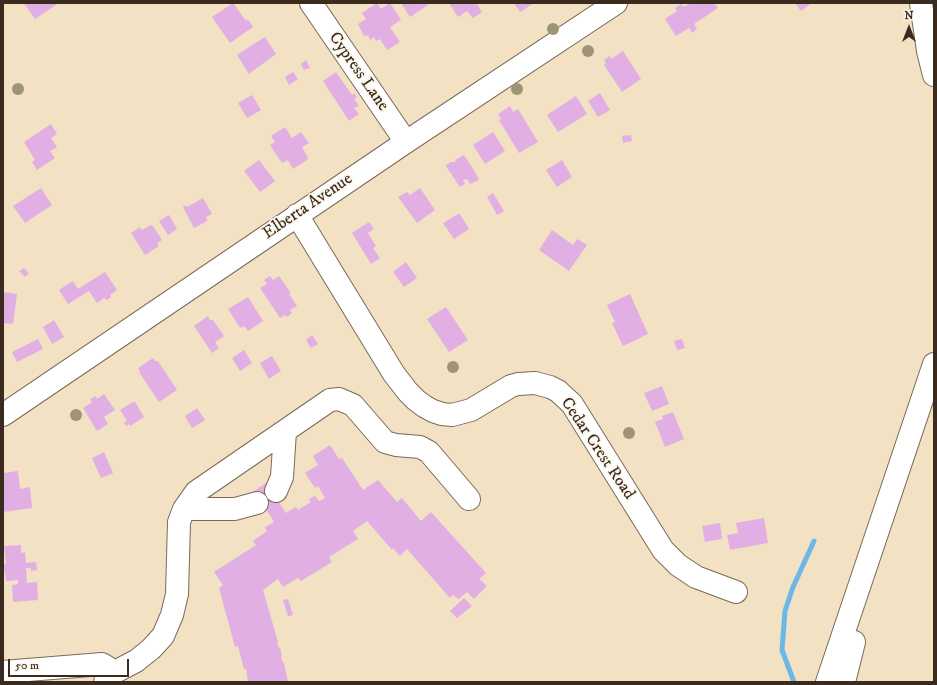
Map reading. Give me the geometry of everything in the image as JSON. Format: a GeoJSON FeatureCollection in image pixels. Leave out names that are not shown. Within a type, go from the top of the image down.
{"type":"FeatureCollection","features":[{"type":"Feature","properties":{"kind":"main road","name":"Cypress Lane"},"geometry":{"type":"LineString","coordinates":[[311,3],[406,142]]}},
{"type":"Feature","properties":{"kind":"main road","name":"Elberta Avenue"},"geometry":{"type":"LineString","coordinates":[[3,415],[297,215],[616,3]]}},
{"type":"Feature","properties":{"kind":"main road"},"geometry":{"type":"LineString","coordinates":[[921,3],[934,75]]}},
{"type":"Feature","properties":{"kind":"main road","name":"Cedar Crest Road"},"geometry":{"type":"LineString","coordinates":[[297,215],[394,374],[416,400],[433,411],[452,415],[471,410],[511,386],[526,382],[542,384],[558,391],[572,404],[663,550],[678,565],[696,577],[736,592]]}},
{"type":"Feature","properties":{"kind":"main road"},"geometry":{"type":"LineString","coordinates":[[827,682],[934,364]]}},
{"type":"Feature","properties":{"kind":"main road"},"geometry":{"type":"LineString","coordinates":[[3,672],[102,664],[110,677],[136,661],[151,649],[163,636],[172,615],[177,594],[179,522],[184,509],[196,492],[330,400],[340,399],[353,405],[385,442],[396,445],[420,447],[429,452],[470,499]]}},
{"type":"Feature","properties":{"kind":"main road"},"geometry":{"type":"LineString","coordinates":[[276,491],[282,477],[285,431]]}},
{"type":"Feature","properties":{"kind":"main road"},"geometry":{"type":"LineString","coordinates":[[844,682],[864,598],[907,444]]}},
{"type":"Feature","properties":{"kind":"main road"},"geometry":{"type":"LineString","coordinates":[[184,509],[235,509],[257,503]]}},
{"type":"Feature","properties":{"kind":"building"},"geometry":{"type":"Polygon","coordinates":[[[24,3],[59,3],[35,19],[24,3]]]}},
{"type":"Feature","properties":{"kind":"building"},"geometry":{"type":"Polygon","coordinates":[[[233,3],[246,21],[248,19],[253,27],[230,43],[212,17],[233,3]]]}},
{"type":"Feature","properties":{"kind":"building"},"geometry":{"type":"Polygon","coordinates":[[[377,3],[381,9],[390,3],[401,20],[390,27],[400,42],[387,50],[380,39],[376,41],[374,37],[370,40],[368,35],[364,36],[358,24],[366,19],[362,13],[377,3]]]}},
{"type":"Feature","properties":{"kind":"building"},"geometry":{"type":"Polygon","coordinates":[[[401,3],[427,3],[428,5],[410,17],[401,3]]]}},
{"type":"Feature","properties":{"kind":"building"},"geometry":{"type":"Polygon","coordinates":[[[449,3],[476,3],[482,12],[473,18],[467,11],[458,17],[449,3]]]}},
{"type":"Feature","properties":{"kind":"building"},"geometry":{"type":"Polygon","coordinates":[[[514,3],[534,3],[520,12],[514,3]]]}},
{"type":"Feature","properties":{"kind":"building"},"geometry":{"type":"Polygon","coordinates":[[[690,3],[714,3],[718,8],[694,24],[697,29],[692,33],[689,28],[676,36],[665,19],[677,11],[675,8],[681,4],[684,7],[690,3]]]}},
{"type":"Feature","properties":{"kind":"building"},"geometry":{"type":"Polygon","coordinates":[[[795,3],[812,3],[801,11],[795,3]]]}},
{"type":"Feature","properties":{"kind":"building"},"geometry":{"type":"Polygon","coordinates":[[[265,37],[276,54],[249,74],[237,55],[265,37]]]}},
{"type":"Feature","properties":{"kind":"building"},"geometry":{"type":"Polygon","coordinates":[[[623,51],[641,79],[622,92],[604,65],[606,63],[604,60],[610,56],[611,59],[623,51]]]}},
{"type":"Feature","properties":{"kind":"building"},"geometry":{"type":"Polygon","coordinates":[[[306,60],[310,68],[304,70],[301,64],[306,60]]]}},
{"type":"Feature","properties":{"kind":"building"},"geometry":{"type":"Polygon","coordinates":[[[293,72],[298,79],[289,85],[285,77],[293,72]]]}},
{"type":"Feature","properties":{"kind":"building"},"geometry":{"type":"Polygon","coordinates":[[[336,72],[352,95],[354,93],[357,97],[354,99],[359,106],[354,108],[359,114],[349,121],[323,81],[336,72]]]}},
{"type":"Feature","properties":{"kind":"building"},"geometry":{"type":"Polygon","coordinates":[[[600,93],[610,110],[598,117],[588,101],[600,93]]]}},
{"type":"Feature","properties":{"kind":"building"},"geometry":{"type":"Polygon","coordinates":[[[252,95],[261,110],[247,118],[238,103],[252,95]]]}},
{"type":"Feature","properties":{"kind":"building"},"geometry":{"type":"Polygon","coordinates":[[[576,96],[587,114],[558,132],[547,115],[576,96]]]}},
{"type":"Feature","properties":{"kind":"building"},"geometry":{"type":"Polygon","coordinates":[[[510,106],[513,112],[518,109],[538,142],[519,153],[499,120],[501,119],[498,114],[510,106]]]}},
{"type":"Feature","properties":{"kind":"building"},"geometry":{"type":"Polygon","coordinates":[[[51,124],[57,134],[51,138],[57,147],[50,151],[55,158],[37,170],[32,162],[35,160],[24,142],[51,124]]]}},
{"type":"Feature","properties":{"kind":"building"},"geometry":{"type":"Polygon","coordinates":[[[285,127],[292,138],[301,132],[309,143],[302,147],[308,158],[307,160],[293,169],[288,160],[282,163],[270,145],[275,142],[271,136],[285,127]]]}},
{"type":"Feature","properties":{"kind":"building"},"geometry":{"type":"Polygon","coordinates":[[[493,132],[505,151],[485,164],[473,145],[493,132]]]}},
{"type":"Feature","properties":{"kind":"building"},"geometry":{"type":"Polygon","coordinates":[[[631,135],[632,141],[623,143],[622,136],[631,135]]]}},
{"type":"Feature","properties":{"kind":"building"},"geometry":{"type":"Polygon","coordinates":[[[464,155],[479,180],[470,184],[467,179],[463,180],[465,184],[460,187],[446,165],[451,162],[456,162],[455,160],[464,155]]]}},
{"type":"Feature","properties":{"kind":"building"},"geometry":{"type":"Polygon","coordinates":[[[259,160],[275,181],[260,192],[244,171],[259,160]]]}},
{"type":"Feature","properties":{"kind":"building"},"geometry":{"type":"Polygon","coordinates":[[[562,160],[572,177],[557,187],[546,170],[562,160]]]}},
{"type":"Feature","properties":{"kind":"building"},"geometry":{"type":"Polygon","coordinates":[[[41,188],[52,205],[25,223],[13,206],[41,188]]]}},
{"type":"Feature","properties":{"kind":"building"},"geometry":{"type":"Polygon","coordinates":[[[420,188],[435,210],[417,223],[398,197],[407,192],[410,195],[420,188]]]}},
{"type":"Feature","properties":{"kind":"building"},"geometry":{"type":"Polygon","coordinates":[[[493,193],[504,211],[497,215],[487,197],[493,193]]]}},
{"type":"Feature","properties":{"kind":"building"},"geometry":{"type":"Polygon","coordinates":[[[203,198],[212,214],[206,217],[207,221],[194,228],[183,207],[186,205],[187,207],[203,198]]]}},
{"type":"Feature","properties":{"kind":"building"},"geometry":{"type":"Polygon","coordinates":[[[460,214],[469,229],[454,239],[443,223],[460,214]]]}},
{"type":"Feature","properties":{"kind":"building"},"geometry":{"type":"Polygon","coordinates":[[[169,215],[177,229],[168,235],[159,221],[169,215]]]}},
{"type":"Feature","properties":{"kind":"building"},"geometry":{"type":"Polygon","coordinates":[[[369,222],[374,229],[368,233],[376,246],[373,248],[380,258],[371,264],[352,233],[369,222]]]}},
{"type":"Feature","properties":{"kind":"building"},"geometry":{"type":"Polygon","coordinates":[[[151,225],[162,240],[157,243],[159,246],[145,255],[131,233],[140,227],[142,230],[151,225]]]}},
{"type":"Feature","properties":{"kind":"building"},"geometry":{"type":"Polygon","coordinates":[[[552,230],[573,245],[577,239],[587,245],[569,271],[539,250],[552,230]]]}},
{"type":"Feature","properties":{"kind":"building"},"geometry":{"type":"Polygon","coordinates":[[[406,262],[417,278],[404,287],[393,272],[406,262]]]}},
{"type":"Feature","properties":{"kind":"building"},"geometry":{"type":"Polygon","coordinates":[[[24,268],[29,273],[25,277],[19,271],[24,268]]]}},
{"type":"Feature","properties":{"kind":"building"},"geometry":{"type":"Polygon","coordinates":[[[105,272],[117,290],[110,295],[111,297],[107,300],[104,298],[97,303],[89,291],[68,304],[59,290],[73,281],[78,289],[105,272]]]}},
{"type":"Feature","properties":{"kind":"building"},"geometry":{"type":"Polygon","coordinates":[[[270,276],[273,280],[279,276],[291,293],[289,294],[297,306],[290,310],[292,313],[287,317],[285,315],[280,318],[260,288],[267,284],[264,280],[270,276]]]}},
{"type":"Feature","properties":{"kind":"building"},"geometry":{"type":"Polygon","coordinates":[[[3,292],[17,294],[13,324],[3,323],[3,292]]]}},
{"type":"Feature","properties":{"kind":"building"},"geometry":{"type":"Polygon","coordinates":[[[630,294],[648,334],[623,346],[612,323],[615,322],[607,305],[630,294]]]}},
{"type":"Feature","properties":{"kind":"building"},"geometry":{"type":"Polygon","coordinates":[[[248,297],[263,321],[248,331],[244,326],[240,328],[228,309],[248,297]]]}},
{"type":"Feature","properties":{"kind":"building"},"geometry":{"type":"Polygon","coordinates":[[[446,307],[468,340],[449,352],[427,319],[446,307]]]}},
{"type":"Feature","properties":{"kind":"building"},"geometry":{"type":"Polygon","coordinates":[[[208,316],[210,320],[213,320],[224,336],[215,342],[219,348],[212,353],[194,326],[208,316]]]}},
{"type":"Feature","properties":{"kind":"building"},"geometry":{"type":"Polygon","coordinates":[[[54,320],[64,337],[52,344],[43,327],[54,320]]]}},
{"type":"Feature","properties":{"kind":"building"},"geometry":{"type":"Polygon","coordinates":[[[312,335],[318,344],[311,348],[306,340],[312,335]]]}},
{"type":"Feature","properties":{"kind":"building"},"geometry":{"type":"Polygon","coordinates":[[[38,339],[43,349],[17,362],[12,352],[38,339]]]}},
{"type":"Feature","properties":{"kind":"building"},"geometry":{"type":"Polygon","coordinates":[[[682,339],[685,348],[677,350],[674,341],[682,339]]]}},
{"type":"Feature","properties":{"kind":"building"},"geometry":{"type":"Polygon","coordinates":[[[244,350],[252,363],[240,371],[232,358],[244,350]]]}},
{"type":"Feature","properties":{"kind":"building"},"geometry":{"type":"Polygon","coordinates":[[[272,356],[281,371],[269,379],[260,363],[272,356]]]}},
{"type":"Feature","properties":{"kind":"building"},"geometry":{"type":"Polygon","coordinates":[[[153,358],[155,361],[158,361],[177,390],[159,402],[139,372],[140,371],[138,368],[153,358]]]}},
{"type":"Feature","properties":{"kind":"building"},"geometry":{"type":"Polygon","coordinates":[[[662,386],[669,404],[652,411],[644,393],[662,386]]]}},
{"type":"Feature","properties":{"kind":"building"},"geometry":{"type":"Polygon","coordinates":[[[104,394],[115,410],[104,417],[108,424],[97,431],[83,408],[92,402],[90,399],[96,396],[97,399],[104,394]]]}},
{"type":"Feature","properties":{"kind":"building"},"geometry":{"type":"Polygon","coordinates":[[[135,402],[144,417],[130,426],[129,424],[126,426],[124,423],[127,421],[120,410],[135,402]]]}},
{"type":"Feature","properties":{"kind":"building"},"geometry":{"type":"Polygon","coordinates":[[[197,408],[205,420],[192,428],[185,416],[197,408]]]}},
{"type":"Feature","properties":{"kind":"building"},"geometry":{"type":"Polygon","coordinates":[[[673,412],[684,439],[665,447],[655,422],[663,419],[662,416],[673,412]]]}},
{"type":"Feature","properties":{"kind":"building"},"geometry":{"type":"Polygon","coordinates":[[[330,445],[339,459],[342,458],[363,490],[378,480],[397,502],[402,498],[421,521],[431,512],[486,573],[479,579],[487,586],[474,599],[467,592],[459,599],[453,595],[450,598],[407,549],[400,556],[393,548],[392,550],[367,521],[353,531],[358,539],[329,557],[332,562],[301,581],[298,578],[283,587],[278,579],[263,590],[288,682],[248,682],[246,669],[244,669],[238,646],[235,647],[219,588],[223,585],[214,572],[256,545],[253,541],[267,531],[265,527],[274,522],[266,509],[263,512],[251,493],[269,481],[278,501],[286,513],[296,507],[298,510],[311,502],[309,499],[315,496],[319,501],[325,498],[318,486],[315,488],[305,473],[318,465],[313,456],[330,445]]]}},
{"type":"Feature","properties":{"kind":"building"},"geometry":{"type":"Polygon","coordinates":[[[104,452],[113,473],[101,478],[92,458],[104,452]]]}},
{"type":"Feature","properties":{"kind":"building"},"geometry":{"type":"Polygon","coordinates":[[[18,471],[20,489],[30,487],[32,508],[3,512],[3,473],[18,471]]]}},
{"type":"Feature","properties":{"kind":"building"},"geometry":{"type":"Polygon","coordinates":[[[764,518],[768,543],[730,550],[727,535],[738,533],[736,523],[764,518]]]}},
{"type":"Feature","properties":{"kind":"building"},"geometry":{"type":"Polygon","coordinates":[[[720,523],[722,539],[705,542],[702,526],[720,523]]]}},
{"type":"Feature","properties":{"kind":"building"},"geometry":{"type":"Polygon","coordinates":[[[21,545],[21,553],[25,552],[26,563],[36,562],[37,570],[31,571],[31,568],[26,568],[27,583],[37,582],[38,600],[13,602],[12,585],[18,584],[18,580],[6,581],[5,572],[3,572],[3,564],[6,564],[4,546],[21,545]]]}},
{"type":"Feature","properties":{"kind":"building"},"geometry":{"type":"Polygon","coordinates":[[[464,598],[472,606],[457,618],[450,611],[464,598]]]}},
{"type":"Feature","properties":{"kind":"building"},"geometry":{"type":"Polygon","coordinates":[[[288,599],[293,615],[289,616],[283,600],[288,599]]]}},
{"type":"Feature","properties":{"kind":"waterway"},"geometry":{"type":"LineString","coordinates":[[794,682],[782,650],[785,611],[793,587],[814,541]]}}]}
